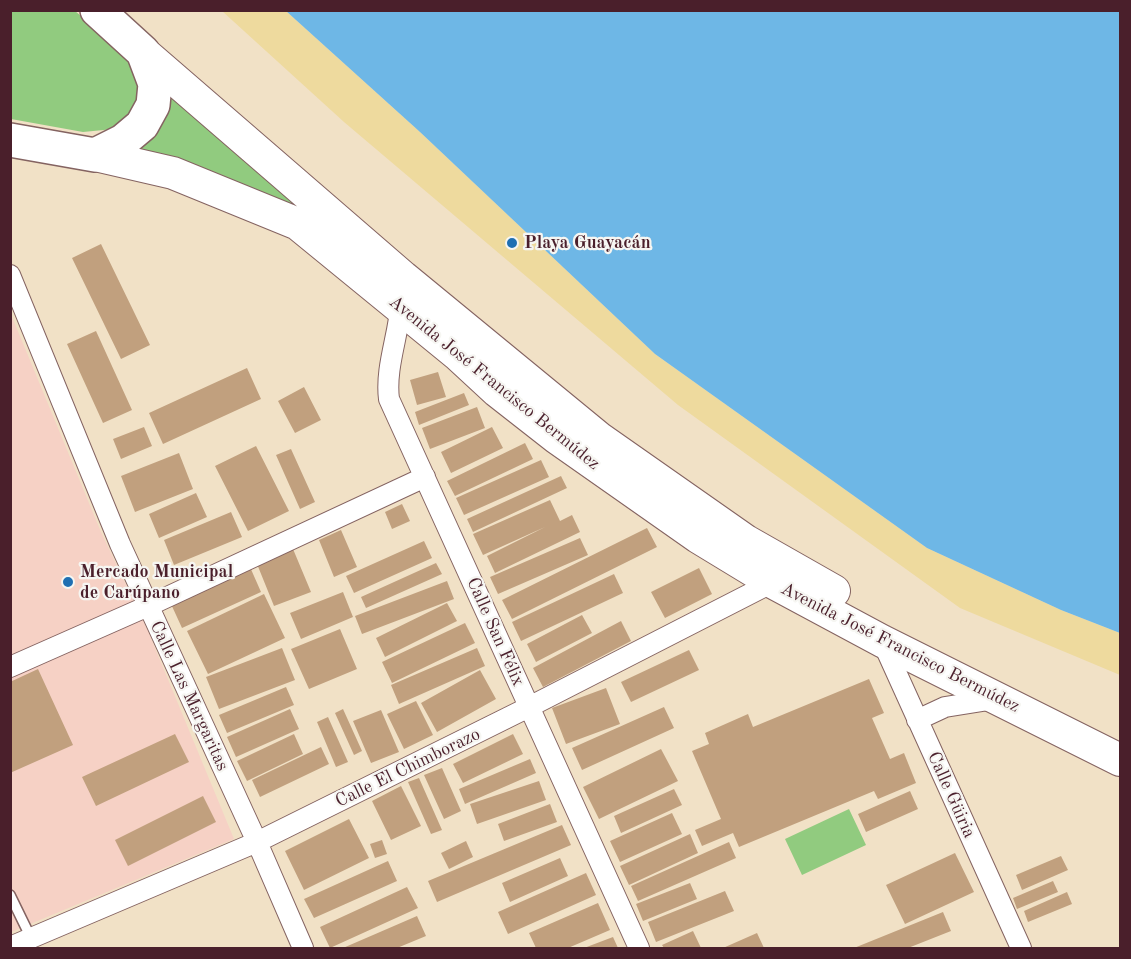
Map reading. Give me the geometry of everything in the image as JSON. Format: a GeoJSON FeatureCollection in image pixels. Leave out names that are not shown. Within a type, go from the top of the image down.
{"type":"FeatureCollection","features":[{"type":"Feature","properties":{"kind":"highway","name":"Avenida José Francisco Bermúdez"},"geometry":{"type":"LineString","coordinates":[[97,10],[143,52]]}},
{"type":"Feature","properties":{"kind":"highway"},"geometry":{"type":"LineString","coordinates":[[95,155],[123,141],[142,125],[153,105],[154,84],[143,52]]}},
{"type":"Feature","properties":{"kind":"highway","name":"Avenida José Francisco Bermúdez"},"geometry":{"type":"LineString","coordinates":[[10,140],[95,155]]}},
{"type":"Feature","properties":{"kind":"main road","name":"Avenida José Francisco Bermúdez"},"geometry":{"type":"LineString","coordinates":[[143,52],[402,277],[599,438],[746,541],[784,576],[882,641],[1120,760]]}},
{"type":"Feature","properties":{"kind":"main road","name":"Avenida José Francisco Bermúdez"},"geometry":{"type":"LineString","coordinates":[[95,155],[173,173],[298,224],[457,354],[497,391],[566,444],[698,537],[888,620],[1120,738]]}},
{"type":"Feature","properties":{"kind":"street","name":"Calle Las Margaritas"},"geometry":{"type":"LineString","coordinates":[[10,275],[120,544],[257,842],[303,948]]}},
{"type":"Feature","properties":{"kind":"street","name":"Calle San Félix"},"geometry":{"type":"LineString","coordinates":[[402,277],[393,359],[387,381],[389,399],[639,948]]}},
{"type":"Feature","properties":{"kind":"street"},"geometry":{"type":"LineString","coordinates":[[10,667],[148,606],[424,477]]}},
{"type":"Feature","properties":{"kind":"street","name":"Calle El Chimborazo"},"geometry":{"type":"LineString","coordinates":[[10,947],[257,842],[529,708],[784,576]]}},
{"type":"Feature","properties":{"kind":"street","name":"Calle Güiria"},"geometry":{"type":"LineString","coordinates":[[882,641],[1021,948]]}},
{"type":"Feature","properties":{"kind":"street"},"geometry":{"type":"LineString","coordinates":[[917,720],[945,707],[998,699]]}},
{"type":"Feature","properties":{"kind":"lane"},"geometry":{"type":"LineString","coordinates":[[10,895],[31,938]]}},
{"type":"Feature","properties":{"kind":"shaded area","name":"Mercado Municipal de Carúpano"},"geometry":{"type":"Polygon","coordinates":[[[10,312],[101,532],[148,631],[234,839],[11,932],[10,312]]]}},
{"type":"Feature","properties":{"kind":"green space"},"geometry":{"type":"Polygon","coordinates":[[[10,11],[75,11],[142,67],[147,97],[124,128],[83,132],[11,119],[10,11]]]}},
{"type":"Feature","properties":{"kind":"green space"},"geometry":{"type":"Polygon","coordinates":[[[170,83],[371,265],[128,153],[170,83]]]}},
{"type":"Feature","properties":{"kind":"green space"},"geometry":{"type":"Polygon","coordinates":[[[849,809],[866,845],[802,875],[785,839],[849,809]]]}},
{"type":"Feature","properties":{"kind":"sand","name":"Playa Guayacán"},"geometry":{"type":"Polygon","coordinates":[[[222,11],[286,11],[420,132],[655,354],[927,548],[1061,610],[1120,633],[1120,675],[960,608],[678,405],[344,122],[222,11]]]}},
{"type":"Feature","properties":{"kind":"water"},"geometry":{"type":"Polygon","coordinates":[[[286,11],[1120,11],[1120,633],[1061,610],[927,548],[655,354],[420,132],[286,11]]]}},
{"type":"Feature","properties":{"kind":"building"},"geometry":{"type":"Polygon","coordinates":[[[101,244],[150,345],[121,359],[72,258],[101,244]]]}},
{"type":"Feature","properties":{"kind":"building"},"geometry":{"type":"Polygon","coordinates":[[[96,331],[132,410],[103,423],[67,344],[96,331]]]}},
{"type":"Feature","properties":{"kind":"building"},"geometry":{"type":"Polygon","coordinates":[[[247,368],[261,399],[163,444],[149,413],[247,368]]]}},
{"type":"Feature","properties":{"kind":"building"},"geometry":{"type":"Polygon","coordinates":[[[438,372],[446,397],[417,405],[410,380],[438,372]]]}},
{"type":"Feature","properties":{"kind":"building"},"geometry":{"type":"Polygon","coordinates":[[[304,387],[321,420],[295,433],[278,401],[304,387]]]}},
{"type":"Feature","properties":{"kind":"building"},"geometry":{"type":"Polygon","coordinates":[[[464,393],[469,405],[419,425],[415,412],[464,393]]]}},
{"type":"Feature","properties":{"kind":"building"},"geometry":{"type":"Polygon","coordinates":[[[477,407],[485,428],[430,449],[422,428],[477,407]]]}},
{"type":"Feature","properties":{"kind":"building"},"geometry":{"type":"Polygon","coordinates":[[[144,427],[152,446],[121,459],[113,439],[144,427]]]}},
{"type":"Feature","properties":{"kind":"building"},"geometry":{"type":"Polygon","coordinates":[[[492,427],[503,448],[451,473],[441,452],[492,427]]]}},
{"type":"Feature","properties":{"kind":"building"},"geometry":{"type":"Polygon","coordinates":[[[525,443],[533,459],[455,496],[447,481],[525,443]]]}},
{"type":"Feature","properties":{"kind":"building"},"geometry":{"type":"Polygon","coordinates":[[[256,446],[289,511],[248,531],[215,466],[256,446]]]}},
{"type":"Feature","properties":{"kind":"building"},"geometry":{"type":"Polygon","coordinates":[[[291,449],[315,502],[300,509],[276,455],[291,449]]]}},
{"type":"Feature","properties":{"kind":"building"},"geometry":{"type":"Polygon","coordinates":[[[179,453],[193,489],[135,512],[121,476],[179,453]]]}},
{"type":"Feature","properties":{"kind":"building"},"geometry":{"type":"Polygon","coordinates":[[[541,460],[549,477],[464,515],[456,498],[541,460]]]}},
{"type":"Feature","properties":{"kind":"building"},"geometry":{"type":"Polygon","coordinates":[[[561,476],[567,488],[473,532],[467,519],[561,476]]]}},
{"type":"Feature","properties":{"kind":"building"},"geometry":{"type":"Polygon","coordinates":[[[196,493],[207,517],[159,538],[149,514],[196,493]]]}},
{"type":"Feature","properties":{"kind":"building"},"geometry":{"type":"Polygon","coordinates":[[[550,500],[560,521],[572,515],[580,532],[495,573],[487,556],[545,527],[483,555],[473,534],[550,500]]]}},
{"type":"Feature","properties":{"kind":"building"},"geometry":{"type":"Polygon","coordinates":[[[402,504],[410,521],[392,529],[385,512],[402,504]]]}},
{"type":"Feature","properties":{"kind":"building"},"geometry":{"type":"Polygon","coordinates":[[[231,512],[242,537],[174,565],[164,540],[231,512]]]}},
{"type":"Feature","properties":{"kind":"building"},"geometry":{"type":"Polygon","coordinates":[[[647,528],[657,547],[512,619],[502,600],[647,528]]]}},
{"type":"Feature","properties":{"kind":"building"},"geometry":{"type":"Polygon","coordinates":[[[341,530],[357,567],[334,577],[319,540],[341,530]]]}},
{"type":"Feature","properties":{"kind":"building"},"geometry":{"type":"Polygon","coordinates":[[[580,538],[588,555],[498,594],[490,577],[580,538]]]}},
{"type":"Feature","properties":{"kind":"building"},"geometry":{"type":"Polygon","coordinates":[[[424,541],[432,558],[354,593],[346,576],[424,541]]]}},
{"type":"Feature","properties":{"kind":"building"},"geometry":{"type":"Polygon","coordinates":[[[293,549],[311,592],[274,606],[257,564],[293,549]]]}},
{"type":"Feature","properties":{"kind":"building"},"geometry":{"type":"Polygon","coordinates":[[[436,563],[442,574],[366,608],[361,597],[436,563]]]}},
{"type":"Feature","properties":{"kind":"building"},"geometry":{"type":"Polygon","coordinates":[[[250,567],[261,592],[182,628],[171,604],[250,567]]]}},
{"type":"Feature","properties":{"kind":"building"},"geometry":{"type":"Polygon","coordinates":[[[699,568],[712,594],[665,618],[651,592],[699,568]]]}},
{"type":"Feature","properties":{"kind":"building"},"geometry":{"type":"Polygon","coordinates":[[[614,574],[623,593],[521,641],[512,622],[614,574]]]}},
{"type":"Feature","properties":{"kind":"building"},"geometry":{"type":"Polygon","coordinates":[[[447,581],[454,599],[362,634],[355,616],[447,581]]]}},
{"type":"Feature","properties":{"kind":"building"},"geometry":{"type":"Polygon","coordinates":[[[343,592],[353,617],[301,639],[290,613],[343,592]]]}},
{"type":"Feature","properties":{"kind":"building"},"geometry":{"type":"Polygon","coordinates":[[[264,594],[285,638],[208,674],[187,631],[264,594]]]}},
{"type":"Feature","properties":{"kind":"building"},"geometry":{"type":"Polygon","coordinates":[[[447,603],[457,621],[385,657],[376,638],[447,603]]]}},
{"type":"Feature","properties":{"kind":"building"},"geometry":{"type":"Polygon","coordinates":[[[582,615],[592,633],[536,662],[527,644],[582,615]]]}},
{"type":"Feature","properties":{"kind":"building"},"geometry":{"type":"Polygon","coordinates":[[[621,621],[631,641],[543,687],[533,668],[621,621]]]}},
{"type":"Feature","properties":{"kind":"building"},"geometry":{"type":"Polygon","coordinates":[[[465,623],[475,643],[392,683],[382,662],[465,623]]]}},
{"type":"Feature","properties":{"kind":"building"},"geometry":{"type":"Polygon","coordinates":[[[340,629],[357,669],[309,689],[291,649],[340,629]]]}},
{"type":"Feature","properties":{"kind":"building"},"geometry":{"type":"Polygon","coordinates":[[[282,648],[295,680],[219,709],[206,677],[282,648]]]}},
{"type":"Feature","properties":{"kind":"building"},"geometry":{"type":"Polygon","coordinates":[[[477,648],[485,666],[399,704],[391,685],[477,648]]]}},
{"type":"Feature","properties":{"kind":"building"},"geometry":{"type":"Polygon","coordinates":[[[689,650],[699,670],[631,702],[621,682],[689,650]]]}},
{"type":"Feature","properties":{"kind":"building"},"geometry":{"type":"Polygon","coordinates":[[[38,669],[73,745],[10,773],[10,682],[38,669]]]}},
{"type":"Feature","properties":{"kind":"building"},"geometry":{"type":"Polygon","coordinates":[[[480,670],[496,699],[437,732],[421,703],[480,670]]]}},
{"type":"Feature","properties":{"kind":"building"},"geometry":{"type":"Polygon","coordinates":[[[869,679],[884,713],[872,718],[890,759],[904,753],[916,783],[878,799],[874,791],[739,847],[733,833],[702,846],[695,830],[721,819],[692,751],[709,744],[705,733],[748,714],[753,727],[869,679]]]}},
{"type":"Feature","properties":{"kind":"building"},"geometry":{"type":"Polygon","coordinates":[[[286,687],[294,705],[227,733],[219,715],[286,687]]]}},
{"type":"Feature","properties":{"kind":"building"},"geometry":{"type":"Polygon","coordinates":[[[606,688],[620,724],[566,744],[552,708],[606,688]]]}},
{"type":"Feature","properties":{"kind":"building"},"geometry":{"type":"Polygon","coordinates":[[[416,701],[433,735],[404,749],[387,714],[416,701]]]}},
{"type":"Feature","properties":{"kind":"building"},"geometry":{"type":"Polygon","coordinates":[[[664,707],[674,728],[582,770],[572,748],[664,707]]]}},
{"type":"Feature","properties":{"kind":"building"},"geometry":{"type":"Polygon","coordinates":[[[290,709],[299,729],[236,757],[227,737],[290,709]]]}},
{"type":"Feature","properties":{"kind":"building"},"geometry":{"type":"Polygon","coordinates":[[[343,709],[362,751],[354,755],[335,713],[343,709]]]}},
{"type":"Feature","properties":{"kind":"building"},"geometry":{"type":"Polygon","coordinates":[[[381,710],[399,752],[371,763],[353,721],[381,710]]]}},
{"type":"Feature","properties":{"kind":"building"},"geometry":{"type":"Polygon","coordinates":[[[328,717],[348,762],[336,767],[317,722],[328,717]]]}},
{"type":"Feature","properties":{"kind":"building"},"geometry":{"type":"Polygon","coordinates":[[[175,734],[189,762],[96,806],[82,777],[175,734]]]}},
{"type":"Feature","properties":{"kind":"building"},"geometry":{"type":"Polygon","coordinates":[[[294,734],[303,754],[247,781],[237,761],[294,734]]]}},
{"type":"Feature","properties":{"kind":"building"},"geometry":{"type":"Polygon","coordinates":[[[513,734],[523,754],[463,783],[453,764],[513,734]]]}},
{"type":"Feature","properties":{"kind":"building"},"geometry":{"type":"Polygon","coordinates":[[[321,747],[329,764],[260,797],[252,780],[321,747]]]}},
{"type":"Feature","properties":{"kind":"building"},"geometry":{"type":"Polygon","coordinates":[[[661,749],[678,781],[599,819],[583,787],[661,749]]]}},
{"type":"Feature","properties":{"kind":"building"},"geometry":{"type":"Polygon","coordinates":[[[530,759],[536,773],[465,804],[459,789],[530,759]]]}},
{"type":"Feature","properties":{"kind":"building"},"geometry":{"type":"Polygon","coordinates":[[[442,768],[461,811],[444,819],[424,775],[442,768]]]}},
{"type":"Feature","properties":{"kind":"building"},"geometry":{"type":"Polygon","coordinates":[[[419,778],[442,830],[431,834],[408,782],[419,778]]]}},
{"type":"Feature","properties":{"kind":"building"},"geometry":{"type":"Polygon","coordinates":[[[539,781],[546,800],[477,824],[470,804],[539,781]]]}},
{"type":"Feature","properties":{"kind":"building"},"geometry":{"type":"Polygon","coordinates":[[[401,786],[421,826],[391,840],[372,801],[401,786]]]}},
{"type":"Feature","properties":{"kind":"building"},"geometry":{"type":"Polygon","coordinates":[[[674,789],[682,805],[621,833],[614,816],[674,789]]]}},
{"type":"Feature","properties":{"kind":"building"},"geometry":{"type":"Polygon","coordinates":[[[910,791],[918,809],[866,832],[858,814],[910,791]]]}},
{"type":"Feature","properties":{"kind":"building"},"geometry":{"type":"Polygon","coordinates":[[[203,796],[216,822],[128,866],[115,840],[203,796]]]}},
{"type":"Feature","properties":{"kind":"building"},"geometry":{"type":"Polygon","coordinates":[[[550,804],[557,822],[504,841],[498,824],[550,804]]]}},
{"type":"Feature","properties":{"kind":"building"},"geometry":{"type":"Polygon","coordinates":[[[672,813],[682,834],[620,862],[610,841],[672,813]]]}},
{"type":"Feature","properties":{"kind":"building"},"geometry":{"type":"Polygon","coordinates":[[[349,819],[369,858],[304,890],[285,851],[349,819]]]}},
{"type":"Feature","properties":{"kind":"building"},"geometry":{"type":"Polygon","coordinates":[[[562,825],[571,845],[437,902],[428,881],[562,825]]]}},
{"type":"Feature","properties":{"kind":"building"},"geometry":{"type":"Polygon","coordinates":[[[690,834],[698,853],[629,885],[620,866],[690,834]]]}},
{"type":"Feature","properties":{"kind":"building"},"geometry":{"type":"Polygon","coordinates":[[[382,840],[387,854],[375,858],[370,844],[382,840]]]}},
{"type":"Feature","properties":{"kind":"building"},"geometry":{"type":"Polygon","coordinates":[[[466,841],[473,857],[449,869],[441,853],[466,841]]]}},
{"type":"Feature","properties":{"kind":"building"},"geometry":{"type":"Polygon","coordinates":[[[729,842],[736,858],[638,901],[631,886],[729,842]]]}},
{"type":"Feature","properties":{"kind":"building"},"geometry":{"type":"Polygon","coordinates":[[[955,853],[974,892],[905,924],[886,885],[955,853]]]}},
{"type":"Feature","properties":{"kind":"building"},"geometry":{"type":"Polygon","coordinates":[[[1061,856],[1068,870],[1022,890],[1016,875],[1061,856]]]}},
{"type":"Feature","properties":{"kind":"building"},"geometry":{"type":"Polygon","coordinates":[[[560,858],[568,876],[510,902],[502,883],[560,858]]]}},
{"type":"Feature","properties":{"kind":"building"},"geometry":{"type":"Polygon","coordinates":[[[388,861],[397,881],[314,918],[304,899],[388,861]]]}},
{"type":"Feature","properties":{"kind":"building"},"geometry":{"type":"Polygon","coordinates":[[[586,873],[596,895],[508,934],[498,912],[586,873]]]}},
{"type":"Feature","properties":{"kind":"building"},"geometry":{"type":"Polygon","coordinates":[[[1053,881],[1058,892],[1017,909],[1013,898],[1053,881]]]}},
{"type":"Feature","properties":{"kind":"building"},"geometry":{"type":"Polygon","coordinates":[[[690,883],[697,899],[643,921],[636,904],[690,883]]]}},
{"type":"Feature","properties":{"kind":"building"},"geometry":{"type":"Polygon","coordinates":[[[407,887],[418,908],[330,948],[320,927],[407,887]]]}},
{"type":"Feature","properties":{"kind":"building"},"geometry":{"type":"Polygon","coordinates":[[[725,891],[734,911],[656,942],[648,922],[725,891]]]}},
{"type":"Feature","properties":{"kind":"building"},"geometry":{"type":"Polygon","coordinates":[[[1067,892],[1072,904],[1028,922],[1024,911],[1067,892]]]}},
{"type":"Feature","properties":{"kind":"building"},"geometry":{"type":"Polygon","coordinates":[[[598,903],[610,930],[568,948],[536,948],[529,933],[598,903]]]}},
{"type":"Feature","properties":{"kind":"building"},"geometry":{"type":"Polygon","coordinates":[[[943,912],[951,931],[908,948],[854,948],[943,912]]]}},
{"type":"Feature","properties":{"kind":"building"},"geometry":{"type":"Polygon","coordinates":[[[417,916],[426,936],[397,948],[343,948],[417,916]]]}},
{"type":"Feature","properties":{"kind":"building"},"geometry":{"type":"Polygon","coordinates":[[[693,931],[701,948],[664,948],[662,945],[693,931]]]}},
{"type":"Feature","properties":{"kind":"building"},"geometry":{"type":"Polygon","coordinates":[[[757,933],[764,948],[723,948],[757,933]]]}},
{"type":"Feature","properties":{"kind":"building"},"geometry":{"type":"Polygon","coordinates":[[[613,937],[618,948],[584,948],[613,937]]]}},
{"type":"Feature","properties":{"kind":"place","name":"Playa Guayacán"},"geometry":{"type":"Point","coordinates":[512,243]}},
{"type":"Feature","properties":{"kind":"place","name":"Mercado Municipal de Carúpano"},"geometry":{"type":"Point","coordinates":[68,582]}}]}
